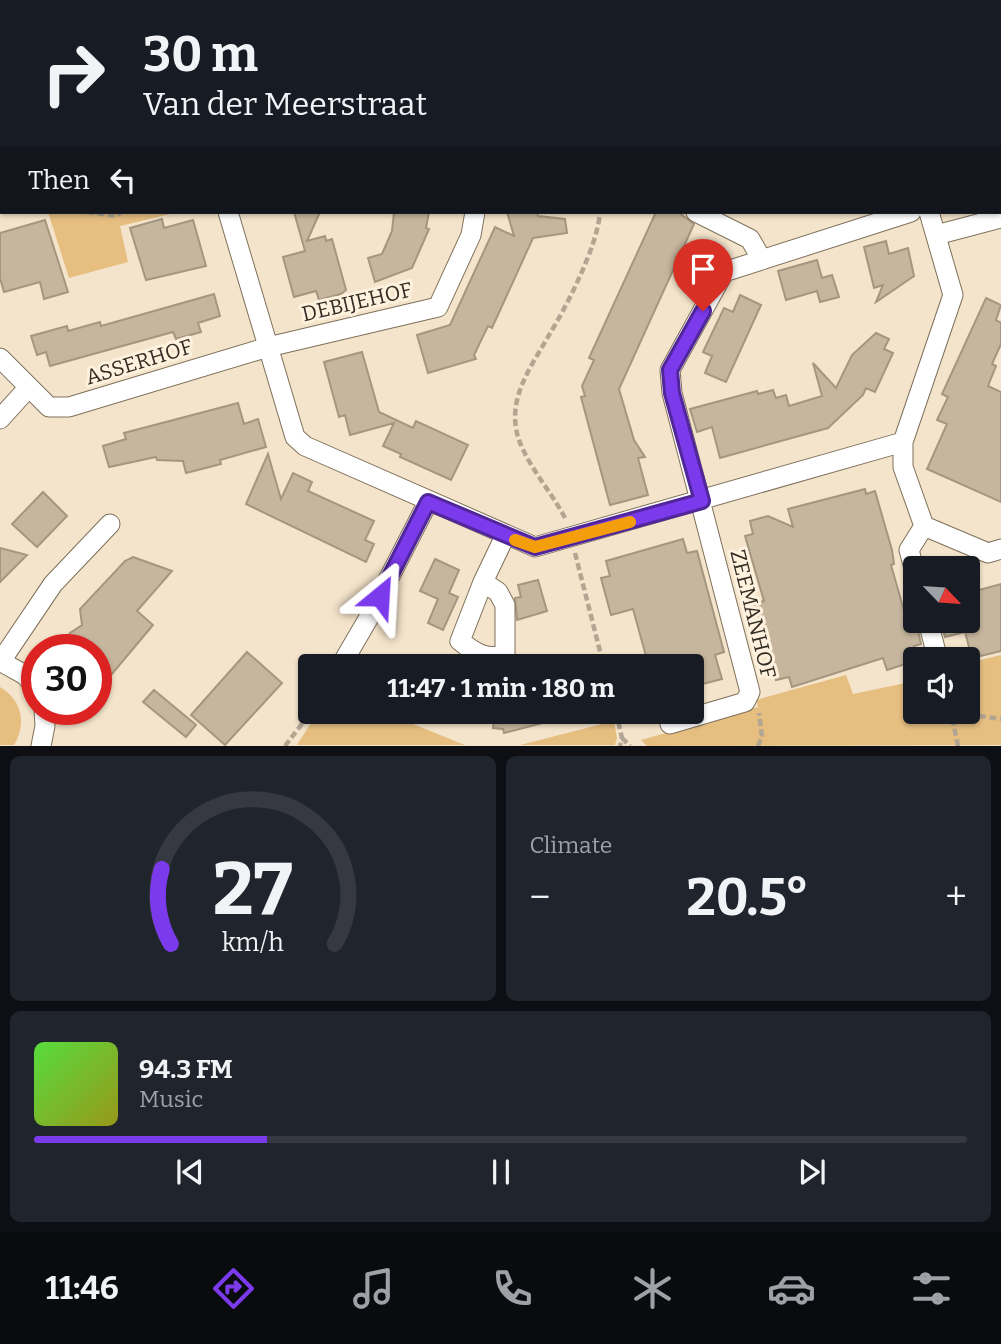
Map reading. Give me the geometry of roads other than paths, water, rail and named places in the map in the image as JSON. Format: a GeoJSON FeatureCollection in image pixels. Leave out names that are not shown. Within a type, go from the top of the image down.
{"type":"FeatureCollection","features":[{"type":"Feature","properties":{"kind":"street"},"geometry":{"type":"LineString","coordinates":[[229,214],[295,437],[305,446],[535,547],[572,539],[903,442]]}},
{"type":"Feature","properties":{"kind":"street","name":"DEBIJEHOF"},"geometry":{"type":"LineString","coordinates":[[268,347],[438,307],[471,234],[475,214]]}},
{"type":"Feature","properties":{"kind":"street"},"geometry":{"type":"LineString","coordinates":[[700,214],[750,239],[762,260]]}},
{"type":"Feature","properties":{"kind":"street","name":"ZEEMANHOF"},"geometry":{"type":"LineString","coordinates":[[704,714],[745,702],[750,692],[672,393],[670,370],[724,272],[905,214]]}},
{"type":"Feature","properties":{"kind":"street"},"geometry":{"type":"LineString","coordinates":[[930,214],[953,295],[903,442],[903,467],[924,526],[988,553],[1001,550]]}},
{"type":"Feature","properties":{"kind":"street"},"geometry":{"type":"LineString","coordinates":[[936,236],[1001,218]]}},
{"type":"Feature","properties":{"kind":"street","name":"ASSERHOF"},"geometry":{"type":"LineString","coordinates":[[0,358],[49,407],[69,407],[268,347]]}},
{"type":"Feature","properties":{"kind":"street"},"geometry":{"type":"LineString","coordinates":[[0,419],[29,387]]}},
{"type":"Feature","properties":{"kind":"street"},"geometry":{"type":"LineString","coordinates":[[348,654],[369,619],[428,502]]}},
{"type":"Feature","properties":{"kind":"street"},"geometry":{"type":"LineString","coordinates":[[21,672],[1,661],[53,584],[110,524]]}},
{"type":"Feature","properties":{"kind":"street"},"geometry":{"type":"LineString","coordinates":[[911,556],[909,550],[924,526]]}},
{"type":"Feature","properties":{"kind":"street"},"geometry":{"type":"LineString","coordinates":[[483,582],[505,536]]}},
{"type":"Feature","properties":{"kind":"street"},"geometry":{"type":"LineString","coordinates":[[41,746],[46,725]]}}]}
